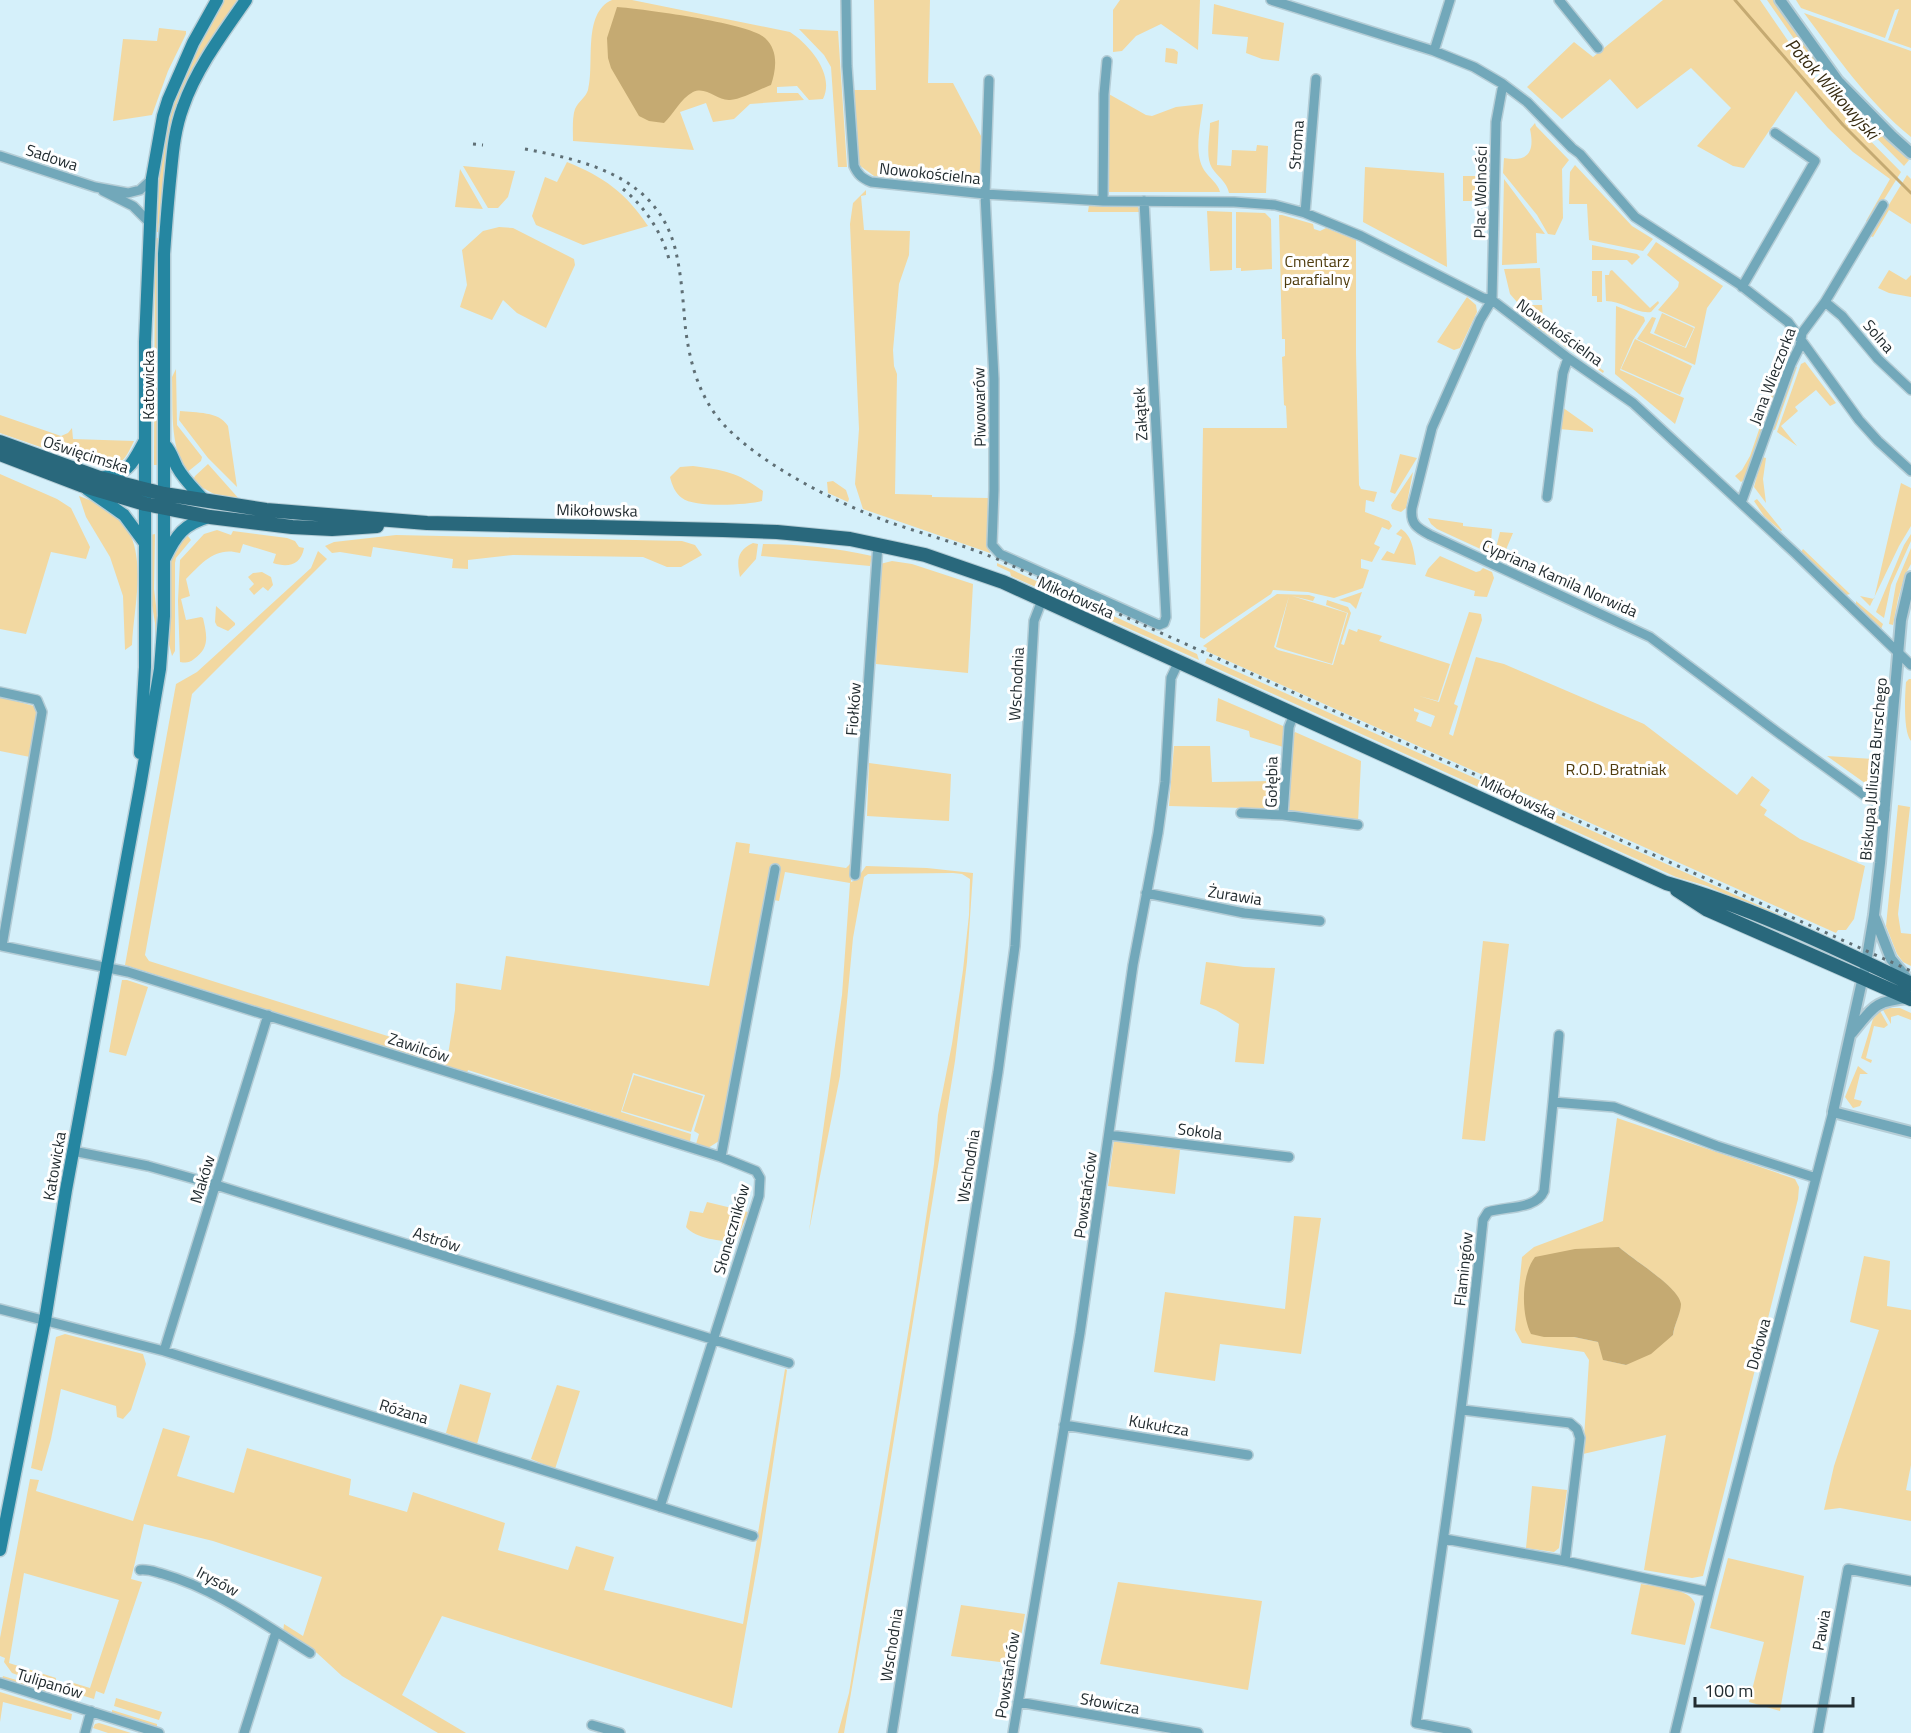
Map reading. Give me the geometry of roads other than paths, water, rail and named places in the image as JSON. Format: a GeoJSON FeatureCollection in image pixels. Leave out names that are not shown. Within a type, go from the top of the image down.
{"type":"FeatureCollection","features":[{"type":"Feature","properties":{"kind":"main road","name":"Katowicka"},"geometry":{"type":"LineString","coordinates":[[140,787],[144,667],[145,342],[152,178],[168,100],[217,0]]}},
{"type":"Feature","properties":{"kind":"main road","name":"Katowicka"},"geometry":{"type":"LineString","coordinates":[[0,1550],[45,1320],[160,669],[164,616],[164,254],[166,215],[178,123],[193,85],[213,49],[246,0]]}},
{"type":"Feature","properties":{"kind":"main road","name":"Oświęcimska"},"geometry":{"type":"LineString","coordinates":[[0,441],[100,478],[145,489],[164,501]]}},
{"type":"Feature","properties":{"kind":"main road"},"geometry":{"type":"LineString","coordinates":[[100,478],[114,476],[128,469],[145,441]]}},
{"type":"Feature","properties":{"kind":"main road"},"geometry":{"type":"LineString","coordinates":[[165,444],[185,479],[205,501]]}},
{"type":"Feature","properties":{"kind":"main road","name":"Oświęcimska"},"geometry":{"type":"LineString","coordinates":[[0,454],[81,485],[145,504]]}},
{"type":"Feature","properties":{"kind":"main road"},"geometry":{"type":"LineString","coordinates":[[81,485],[124,515],[144,542]]}},
{"type":"Feature","properties":{"kind":"main road","name":"Mikołowska"},"geometry":{"type":"LineString","coordinates":[[164,501],[210,517],[275,525],[332,529],[427,523]]}},
{"type":"Feature","properties":{"kind":"main road","name":"Mikołowska"},"geometry":{"type":"LineString","coordinates":[[145,504],[164,501],[205,501],[266,510],[427,523],[777,532],[850,539],[925,555],[1003,582],[1666,882],[1741,907],[1866,963],[1911,991]]}},
{"type":"Feature","properties":{"kind":"main road"},"geometry":{"type":"LineString","coordinates":[[163,562],[171,544],[184,528],[198,520],[210,517]]}},
{"type":"Feature","properties":{"kind":"main road","name":"Mikołowska"},"geometry":{"type":"LineString","coordinates":[[1666,882],[1706,909],[1863,978],[1911,991]]}},
{"type":"Feature","properties":{"kind":"street","name":"Nowokościelna"},"geometry":{"type":"LineString","coordinates":[[846,0],[849,100],[855,166],[858,174],[871,182],[985,194],[1103,201],[1260,203],[1305,213],[1361,236],[1483,298],[1492,300],[1568,358],[1633,403],[1741,502],[1911,665]]}},
{"type":"Feature","properties":{"kind":"street"},"geometry":{"type":"LineString","coordinates":[[1271,0],[1434,51],[1474,67],[1503,84],[1527,102],[1580,154],[1635,217],[1742,287],[1788,322],[1859,420],[1911,471]]}},
{"type":"Feature","properties":{"kind":"street"},"geometry":{"type":"LineString","coordinates":[[1434,51],[1450,0]]}},
{"type":"Feature","properties":{"kind":"street"},"geometry":{"type":"LineString","coordinates":[[1559,0],[1598,48]]}},
{"type":"Feature","properties":{"kind":"street"},"geometry":{"type":"LineString","coordinates":[[1780,0],[1838,81],[1911,153]]}},
{"type":"Feature","properties":{"kind":"street"},"geometry":{"type":"LineString","coordinates":[[1103,201],[1104,94],[1107,61]]}},
{"type":"Feature","properties":{"kind":"street","name":"Stroma"},"geometry":{"type":"LineString","coordinates":[[1305,213],[1316,79]]}},
{"type":"Feature","properties":{"kind":"street","name":"Piwowarów"},"geometry":{"type":"LineString","coordinates":[[989,80],[985,194],[994,379],[992,545],[1000,554],[1154,624],[1162,625]]}},
{"type":"Feature","properties":{"kind":"street","name":"Plac Wolności"},"geometry":{"type":"LineString","coordinates":[[1492,300],[1496,122],[1503,84]]}},
{"type":"Feature","properties":{"kind":"street"},"geometry":{"type":"LineString","coordinates":[[1742,287],[1815,161],[1775,133]]}},
{"type":"Feature","properties":{"kind":"street","name":"Sadowa"},"geometry":{"type":"LineString","coordinates":[[0,156],[95,186],[128,193],[147,185],[152,178]]}},
{"type":"Feature","properties":{"kind":"street","name":"Sadowa"},"geometry":{"type":"LineString","coordinates":[[95,186],[133,206],[149,222]]}},
{"type":"Feature","properties":{"kind":"street","name":"Zakątek"},"geometry":{"type":"LineString","coordinates":[[1144,201],[1166,617],[1162,625]]}},
{"type":"Feature","properties":{"kind":"street","name":"Jana Wieczorka"},"geometry":{"type":"LineString","coordinates":[[1741,502],[1802,333],[1825,302],[1883,205]]}},
{"type":"Feature","properties":{"kind":"street","name":"Cypriana Kamila Norwida"},"geometry":{"type":"LineString","coordinates":[[1492,300],[1480,320],[1432,428],[1413,508],[1411,520],[1413,525],[1657,641],[1774,730],[1885,810]]}},
{"type":"Feature","properties":{"kind":"street","name":"Solna"},"geometry":{"type":"LineString","coordinates":[[1825,302],[1842,316],[1878,359],[1911,390]]}},
{"type":"Feature","properties":{"kind":"street"},"geometry":{"type":"LineString","coordinates":[[1547,497],[1563,373],[1568,358]]}},
{"type":"Feature","properties":{"kind":"street","name":"Fiołków"},"geometry":{"type":"LineString","coordinates":[[855,875],[858,863],[878,544]]}},
{"type":"Feature","properties":{"kind":"street","name":"Biskupa Juliusza Burschego"},"geometry":{"type":"LineString","coordinates":[[1866,963],[1874,915],[1885,810],[1901,620],[1911,578]]}},
{"type":"Feature","properties":{"kind":"street","name":"Wschodnia"},"geometry":{"type":"LineString","coordinates":[[892,1733],[998,1072],[1015,946],[1034,621],[1042,600]]}},
{"type":"Feature","properties":{"kind":"street","name":"Powstańców"},"geometry":{"type":"LineString","coordinates":[[1013,1733],[1080,1334],[1132,965],[1164,790],[1171,678],[1179,662]]}},
{"type":"Feature","properties":{"kind":"street","name":"Zawilców"},"geometry":{"type":"LineString","coordinates":[[0,692],[37,700],[42,712],[2,946],[128,972],[721,1156]]}},
{"type":"Feature","properties":{"kind":"street","name":"Gołębia"},"geometry":{"type":"LineString","coordinates":[[1294,714],[1288,726],[1283,815],[1358,825]]}},
{"type":"Feature","properties":{"kind":"street"},"geometry":{"type":"LineString","coordinates":[[1241,813],[1283,815]]}},
{"type":"Feature","properties":{"kind":"street"},"geometry":{"type":"LineString","coordinates":[[721,1156],[775,869]]}},
{"type":"Feature","properties":{"kind":"street","name":"Żurawia"},"geometry":{"type":"LineString","coordinates":[[1146,893],[1244,913],[1320,921]]}},
{"type":"Feature","properties":{"kind":"street"},"geometry":{"type":"LineString","coordinates":[[1850,1035],[1877,1005],[1911,991],[1888,952],[1874,915]]}},
{"type":"Feature","properties":{"kind":"street","name":"Dołowa"},"geometry":{"type":"LineString","coordinates":[[1676,1733],[1709,1592],[1833,1112],[1866,963]]}},
{"type":"Feature","properties":{"kind":"street","name":"Maków"},"geometry":{"type":"LineString","coordinates":[[164,1351],[268,1015]]}},
{"type":"Feature","properties":{"kind":"street","name":"Flamingów"},"geometry":{"type":"LineString","coordinates":[[1467,1733],[1416,1723],[1463,1410],[1483,1220],[1488,1212],[1528,1204],[1542,1197],[1559,1035]]}},
{"type":"Feature","properties":{"kind":"street"},"geometry":{"type":"LineString","coordinates":[[1553,1102],[1614,1107],[1718,1146],[1816,1178]]}},
{"type":"Feature","properties":{"kind":"street"},"geometry":{"type":"LineString","coordinates":[[1833,1112],[1911,1132]]}},
{"type":"Feature","properties":{"kind":"street","name":"Sokola"},"geometry":{"type":"LineString","coordinates":[[1109,1135],[1289,1157]]}},
{"type":"Feature","properties":{"kind":"street","name":"Astrów"},"geometry":{"type":"LineString","coordinates":[[74,1151],[148,1166],[216,1185],[789,1363]]}},
{"type":"Feature","properties":{"kind":"street","name":"Słoneczników"},"geometry":{"type":"LineString","coordinates":[[660,1508],[761,1187],[756,1171],[721,1156]]}},
{"type":"Feature","properties":{"kind":"street","name":"Różana"},"geometry":{"type":"LineString","coordinates":[[0,1309],[164,1351],[753,1536]]}},
{"type":"Feature","properties":{"kind":"street"},"geometry":{"type":"LineString","coordinates":[[1463,1410],[1570,1423],[1577,1429],[1580,1438],[1565,1561]]}},
{"type":"Feature","properties":{"kind":"street","name":"Kukułcza"},"geometry":{"type":"LineString","coordinates":[[1064,1425],[1248,1455]]}},
{"type":"Feature","properties":{"kind":"street"},"geometry":{"type":"LineString","coordinates":[[1445,1539],[1565,1561],[1709,1592]]}},
{"type":"Feature","properties":{"kind":"street","name":"Pawia"},"geometry":{"type":"LineString","coordinates":[[1818,1733],[1848,1569],[1911,1581]]}},
{"type":"Feature","properties":{"kind":"street","name":"Irysów"},"geometry":{"type":"LineString","coordinates":[[140,1570],[185,1581],[225,1601],[310,1653]]}},
{"type":"Feature","properties":{"kind":"street"},"geometry":{"type":"LineString","coordinates":[[244,1733],[276,1632]]}},
{"type":"Feature","properties":{"kind":"street","name":"Tulipanów"},"geometry":{"type":"LineString","coordinates":[[0,1683],[159,1733]]}},
{"type":"Feature","properties":{"kind":"street","name":"Słowicza"},"geometry":{"type":"LineString","coordinates":[[1018,1702],[1197,1733]]}},
{"type":"Feature","properties":{"kind":"street","name":"Tulipanów"},"geometry":{"type":"LineString","coordinates":[[85,1733],[92,1711]]}},
{"type":"Feature","properties":{"kind":"street"},"geometry":{"type":"LineString","coordinates":[[592,1725],[620,1733]]}},
{"type":"Feature","properties":{"kind":"waterway","name":"Potok Wilkowyjski"},"geometry":{"type":"LineString","coordinates":[[1735,0],[1843,125],[1911,193]]}},
{"type":"Feature","properties":{"kind":"railway"},"geometry":{"type":"LineString","coordinates":[[473,144],[483,145]]}},
{"type":"Feature","properties":{"kind":"railway"},"geometry":{"type":"LineString","coordinates":[[525,149],[572,160],[616,176],[636,189],[652,204],[666,224],[675,248],[689,352],[702,392],[726,427],[760,455],[801,482],[886,521],[997,559],[1911,971]]}},
{"type":"Feature","properties":{"kind":"railway"},"geometry":{"type":"LineString","coordinates":[[623,189],[639,204],[652,222],[663,242],[670,263]]}},
{"type":"Feature","properties":{"kind":"park label","name":"Cmentarz parafialny"},"geometry":{"type":"Point","coordinates":[1317,270]}},
{"type":"Feature","properties":{"kind":"park label","name":"R.O.D. Bratniak"},"geometry":{"type":"Point","coordinates":[1616,769]}}]}
